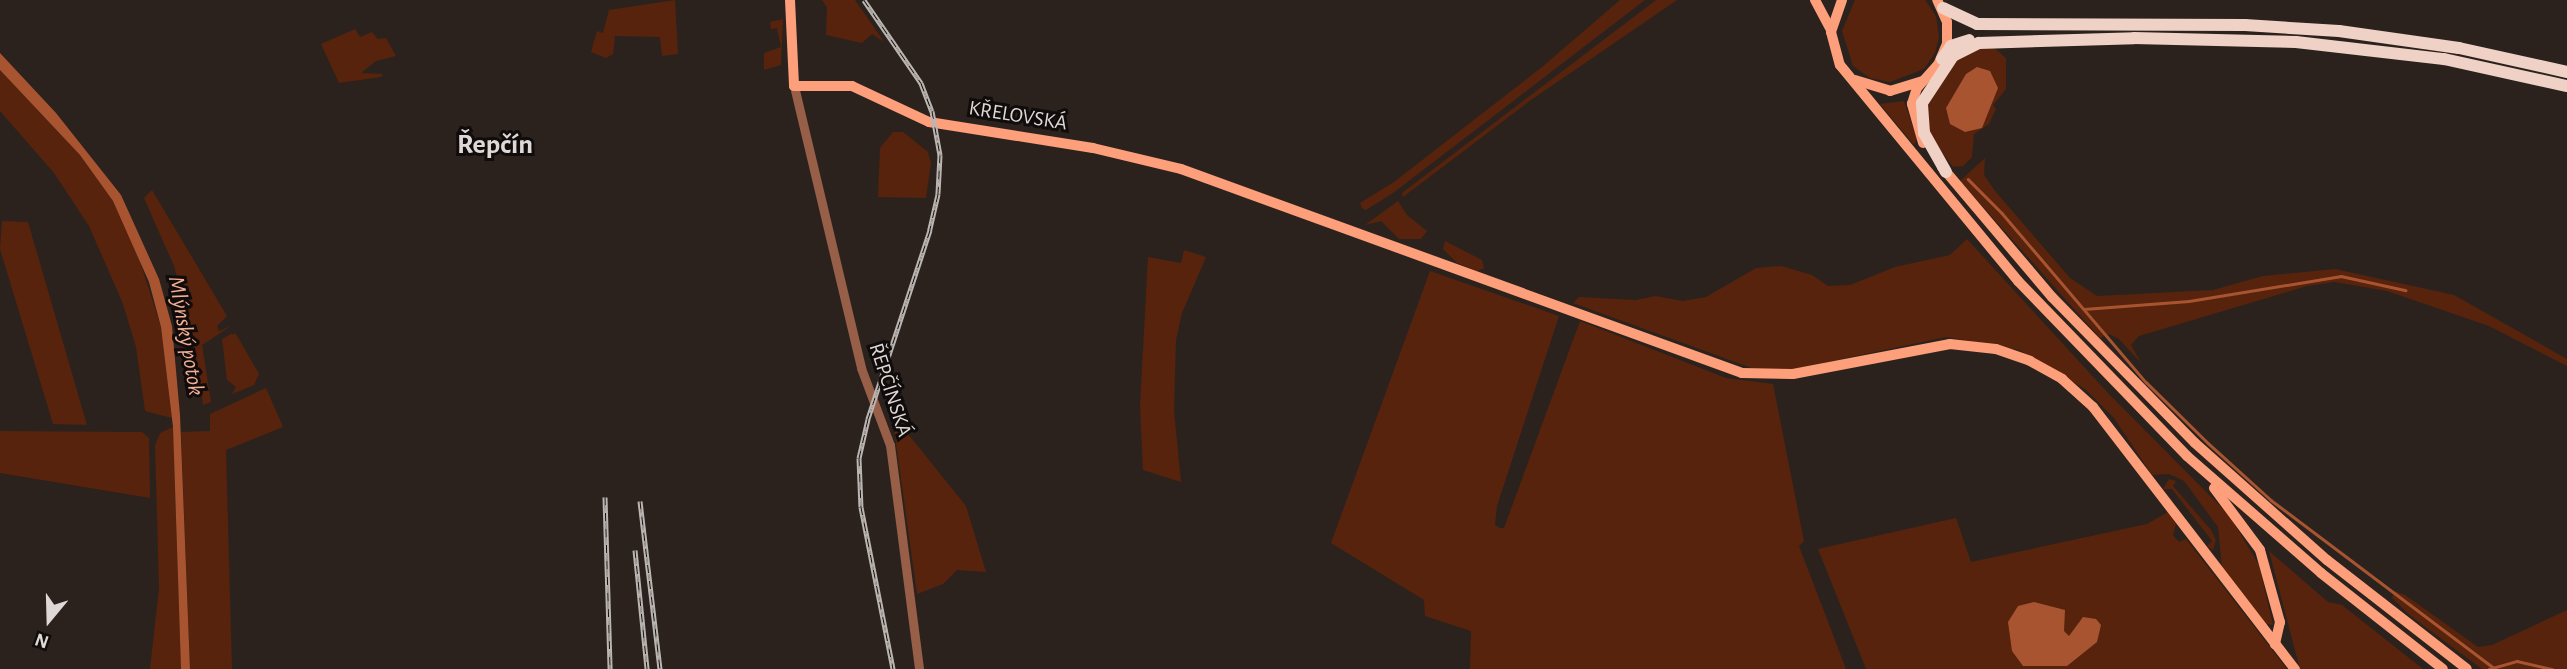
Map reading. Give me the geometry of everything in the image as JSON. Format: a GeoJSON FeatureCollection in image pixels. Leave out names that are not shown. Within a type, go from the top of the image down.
{"type":"FeatureCollection","features":[{"type":"Feature","properties":{"kind":"highway"},"geometry":{"type":"LineString","coordinates":[[1940,4],[1977,24],[2231,25],[2367,34],[2459,48],[2567,72]]}},
{"type":"Feature","properties":{"kind":"highway"},"geometry":{"type":"LineString","coordinates":[[1942,59],[1951,47],[1963,41],[2203,38],[2340,45],[2473,64],[2567,86]]}},
{"type":"Feature","properties":{"kind":"highway"},"geometry":{"type":"LineString","coordinates":[[1945,172],[1921,123],[1926,93],[1961,50],[2007,41]]}},
{"type":"Feature","properties":{"kind":"main road"},"geometry":{"type":"LineString","coordinates":[[790,0],[794,86]]}},
{"type":"Feature","properties":{"kind":"main road"},"geometry":{"type":"LineString","coordinates":[[1815,0],[1831,32],[1834,52],[1845,72],[2018,281],[2187,456],[2321,573],[2443,669]]}},
{"type":"Feature","properties":{"kind":"main road"},"geometry":{"type":"LineString","coordinates":[[1831,32],[1842,0]]}},
{"type":"Feature","properties":{"kind":"main road"},"geometry":{"type":"LineString","coordinates":[[1940,4],[1948,35],[1942,59],[1924,80],[1913,99],[1914,121],[1923,143],[1945,172],[2052,297],[2195,443],[2327,560],[2467,669]]}},
{"type":"Feature","properties":{"kind":"main road"},"geometry":{"type":"LineString","coordinates":[[1845,72],[1860,84],[1882,91],[1902,90],[1924,80]]}},
{"type":"Feature","properties":{"kind":"main road","name":"KŘELOVSKÁ"},"geometry":{"type":"LineString","coordinates":[[794,86],[855,87],[929,122],[1114,152],[1239,189],[1745,373],[1793,374],[1945,344],[1992,348],[2030,361],[2062,379],[2093,407],[2295,669]]}},
{"type":"Feature","properties":{"kind":"main road"},"geometry":{"type":"LineString","coordinates":[[2187,456],[2256,542],[2280,622],[2275,644]]}},
{"type":"Feature","properties":{"kind":"street","name":"ŘEPČÍNSKÁ"},"geometry":{"type":"LineString","coordinates":[[794,86],[861,368],[890,444],[919,669]]}},
{"type":"Feature","properties":{"kind":"shaded area"},"geometry":{"type":"Polygon","coordinates":[[[675,0],[678,54],[662,56],[660,37],[615,36],[613,54],[606,58],[591,52],[597,31],[603,33],[609,10],[675,0]]]}},
{"type":"Feature","properties":{"kind":"shaded area"},"geometry":{"type":"Polygon","coordinates":[[[822,0],[855,0],[884,42],[872,34],[862,43],[826,35],[827,7],[822,0]]]}},
{"type":"Feature","properties":{"kind":"shaded area"},"geometry":{"type":"Polygon","coordinates":[[[1620,0],[1645,0],[1393,193],[1366,210],[1362,208],[1360,203],[1394,182],[1542,67],[1620,0]]]}},
{"type":"Feature","properties":{"kind":"shaded area"},"geometry":{"type":"Polygon","coordinates":[[[1656,0],[1677,0],[1531,100],[1403,197],[1402,193],[1656,0]]]}},
{"type":"Feature","properties":{"kind":"shaded area"},"geometry":{"type":"Polygon","coordinates":[[[1855,0],[1925,0],[1936,16],[1939,37],[1935,53],[1924,69],[1890,82],[1870,78],[1853,66],[1842,31],[1855,0]]]}},
{"type":"Feature","properties":{"kind":"shaded area"},"geometry":{"type":"Polygon","coordinates":[[[783,19],[781,65],[764,70],[764,53],[781,47],[777,28],[771,29],[770,22],[783,19]]]}},
{"type":"Feature","properties":{"kind":"shaded area"},"geometry":{"type":"Polygon","coordinates":[[[355,29],[360,37],[372,32],[378,39],[386,38],[396,56],[376,61],[361,73],[383,74],[381,77],[339,83],[321,44],[355,29]]]}},
{"type":"Feature","properties":{"kind":"shaded area"},"geometry":{"type":"Polygon","coordinates":[[[1993,47],[2006,58],[2006,89],[1993,105],[1996,109],[1989,124],[1974,134],[1972,157],[1963,166],[1953,167],[1930,137],[1925,108],[1955,61],[1971,50],[1993,47]]]}},
{"type":"Feature","properties":{"kind":"shaded area"},"geometry":{"type":"Polygon","coordinates":[[[0,53],[56,113],[121,195],[159,279],[172,326],[180,415],[190,669],[181,669],[173,427],[161,327],[149,282],[113,201],[80,155],[0,70],[0,53]]]}},
{"type":"Feature","properties":{"kind":"shaded area"},"geometry":{"type":"Polygon","coordinates":[[[1977,67],[1990,71],[1998,88],[1982,128],[1965,132],[1950,124],[1946,108],[1966,74],[1977,67]]]}},
{"type":"Feature","properties":{"kind":"shaded area"},"geometry":{"type":"Polygon","coordinates":[[[0,70],[80,155],[113,201],[134,243],[161,327],[172,418],[145,411],[136,347],[123,304],[89,226],[54,173],[0,111],[0,70]]]}},
{"type":"Feature","properties":{"kind":"shaded area"},"geometry":{"type":"Polygon","coordinates":[[[1904,101],[1917,139],[1914,145],[1880,104],[1904,101]]]}},
{"type":"Feature","properties":{"kind":"shaded area"},"geometry":{"type":"Polygon","coordinates":[[[893,132],[903,132],[928,152],[931,163],[926,198],[878,197],[880,148],[893,132]]]}},
{"type":"Feature","properties":{"kind":"shaded area"},"geometry":{"type":"Polygon","coordinates":[[[1985,158],[1984,175],[1995,191],[2070,278],[2097,296],[2213,290],[2263,276],[2335,269],[2454,295],[2567,359],[2567,366],[2489,326],[2387,291],[2335,282],[2307,286],[2139,336],[2131,345],[2141,363],[2119,339],[2109,334],[2100,338],[1960,181],[1985,158]]]}},
{"type":"Feature","properties":{"kind":"shaded area"},"geometry":{"type":"Polygon","coordinates":[[[152,190],[227,316],[217,326],[219,331],[231,326],[202,345],[211,402],[203,405],[192,331],[174,266],[144,198],[152,190]]]}},
{"type":"Feature","properties":{"kind":"shaded area"},"geometry":{"type":"Polygon","coordinates":[[[1398,201],[1407,215],[1427,231],[1421,239],[1399,239],[1381,221],[1365,225],[1398,201]]]}},
{"type":"Feature","properties":{"kind":"shaded area"},"geometry":{"type":"Polygon","coordinates":[[[2,221],[28,222],[87,425],[53,424],[0,249],[2,221]]]}},
{"type":"Feature","properties":{"kind":"shaded area"},"geometry":{"type":"Polygon","coordinates":[[[1967,239],[2107,392],[2229,515],[2259,565],[2273,625],[2266,624],[2222,567],[2218,527],[2184,481],[2169,474],[2152,475],[2114,418],[2085,389],[2019,350],[1946,337],[1785,371],[1760,371],[1573,303],[1579,297],[1636,300],[1655,296],[1683,301],[1706,297],[1756,268],[1781,266],[1812,275],[1828,286],[1850,285],[1895,267],[1950,255],[1967,239]]]}},
{"type":"Feature","properties":{"kind":"shaded area"},"geometry":{"type":"Polygon","coordinates":[[[1445,241],[1482,260],[1484,268],[1477,271],[1457,263],[1443,249],[1445,241]]]}},
{"type":"Feature","properties":{"kind":"shaded area"},"geometry":{"type":"Polygon","coordinates":[[[1184,250],[1206,257],[1182,313],[1176,340],[1174,411],[1181,482],[1143,470],[1140,406],[1148,257],[1181,263],[1184,250]]]}},
{"type":"Feature","properties":{"kind":"shaded area"},"geometry":{"type":"Polygon","coordinates":[[[1430,271],[1559,316],[1497,506],[1495,525],[1500,528],[1504,528],[1580,321],[1726,378],[1773,384],[1804,541],[1799,546],[1846,669],[1470,669],[1471,631],[1425,616],[1424,600],[1331,543],[1430,271]]]}},
{"type":"Feature","properties":{"kind":"shaded area"},"geometry":{"type":"Polygon","coordinates":[[[236,334],[259,374],[254,385],[232,394],[236,387],[227,380],[222,339],[236,334]]]}},
{"type":"Feature","properties":{"kind":"shaded area"},"geometry":{"type":"Polygon","coordinates":[[[266,388],[283,427],[226,450],[232,669],[190,669],[181,432],[210,431],[210,414],[266,388]]]}},
{"type":"Feature","properties":{"kind":"shaded area"},"geometry":{"type":"Polygon","coordinates":[[[892,414],[966,506],[986,572],[957,570],[943,584],[917,594],[892,414]]]}},
{"type":"Feature","properties":{"kind":"shaded area"},"geometry":{"type":"Polygon","coordinates":[[[173,427],[181,669],[150,669],[159,588],[155,446],[160,433],[173,427]]]}},
{"type":"Feature","properties":{"kind":"shaded area"},"geometry":{"type":"Polygon","coordinates":[[[0,431],[142,432],[149,438],[150,498],[0,473],[0,431]]]}},
{"type":"Feature","properties":{"kind":"shaded area"},"geometry":{"type":"Polygon","coordinates":[[[2169,479],[2176,481],[2173,486],[2211,530],[2216,540],[2213,550],[2207,546],[2212,541],[2172,489],[2163,489],[2169,479]]]}},
{"type":"Feature","properties":{"kind":"shaded area"},"geometry":{"type":"Polygon","coordinates":[[[2168,512],[2176,524],[2173,535],[2179,542],[2186,539],[2287,669],[1866,669],[1818,549],[1956,518],[1971,562],[2147,524],[2168,512]]]}},
{"type":"Feature","properties":{"kind":"shaded area"},"geometry":{"type":"Polygon","coordinates":[[[2269,551],[2328,602],[2342,605],[2423,669],[2300,669],[2269,551]]]}},
{"type":"Feature","properties":{"kind":"shaded area"},"geometry":{"type":"Polygon","coordinates":[[[2394,591],[2405,595],[2478,647],[2492,645],[2567,610],[2567,669],[2482,669],[2412,617],[2392,598],[2394,591]]]}},
{"type":"Feature","properties":{"kind":"shaded area"},"geometry":{"type":"Polygon","coordinates":[[[2034,602],[2065,610],[2064,631],[2069,636],[2083,617],[2096,619],[2101,625],[2097,642],[2067,666],[2023,666],[2012,651],[2008,622],[2018,606],[2034,602]]]}},
{"type":"Feature","properties":{"kind":"waterway"},"geometry":{"type":"LineString","coordinates":[[1968,179],[2002,213],[2146,382],[2208,443],[2271,500],[2493,667]]}},
{"type":"Feature","properties":{"kind":"waterway"},"geometry":{"type":"LineString","coordinates":[[2084,309],[2189,301],[2341,276],[2405,290]]}},
{"type":"Feature","properties":{"kind":"waterway"},"geometry":{"type":"LineString","coordinates":[[2489,669],[2517,661],[2552,669]]}},
{"type":"Feature","properties":{"kind":"railway"},"geometry":{"type":"LineString","coordinates":[[864,0],[921,83],[932,111],[940,155],[938,194],[930,230],[868,419],[859,458],[861,507],[893,669]]}},
{"type":"Feature","properties":{"kind":"railway"},"geometry":{"type":"LineString","coordinates":[[605,497],[610,669]]}},
{"type":"Feature","properties":{"kind":"railway"},"geometry":{"type":"LineString","coordinates":[[640,501],[660,669]]}},
{"type":"Feature","properties":{"kind":"railway"},"geometry":{"type":"LineString","coordinates":[[635,550],[647,669]]}},
{"type":"Feature","properties":{"kind":"district","name":"Řepčín"},"geometry":{"type":"Point","coordinates":[495,145]}},
{"type":"Feature","properties":{"kind":"water label","name":"Mlýnský potok"},"geometry":{"type":"Point","coordinates":[185,336]}}]}
